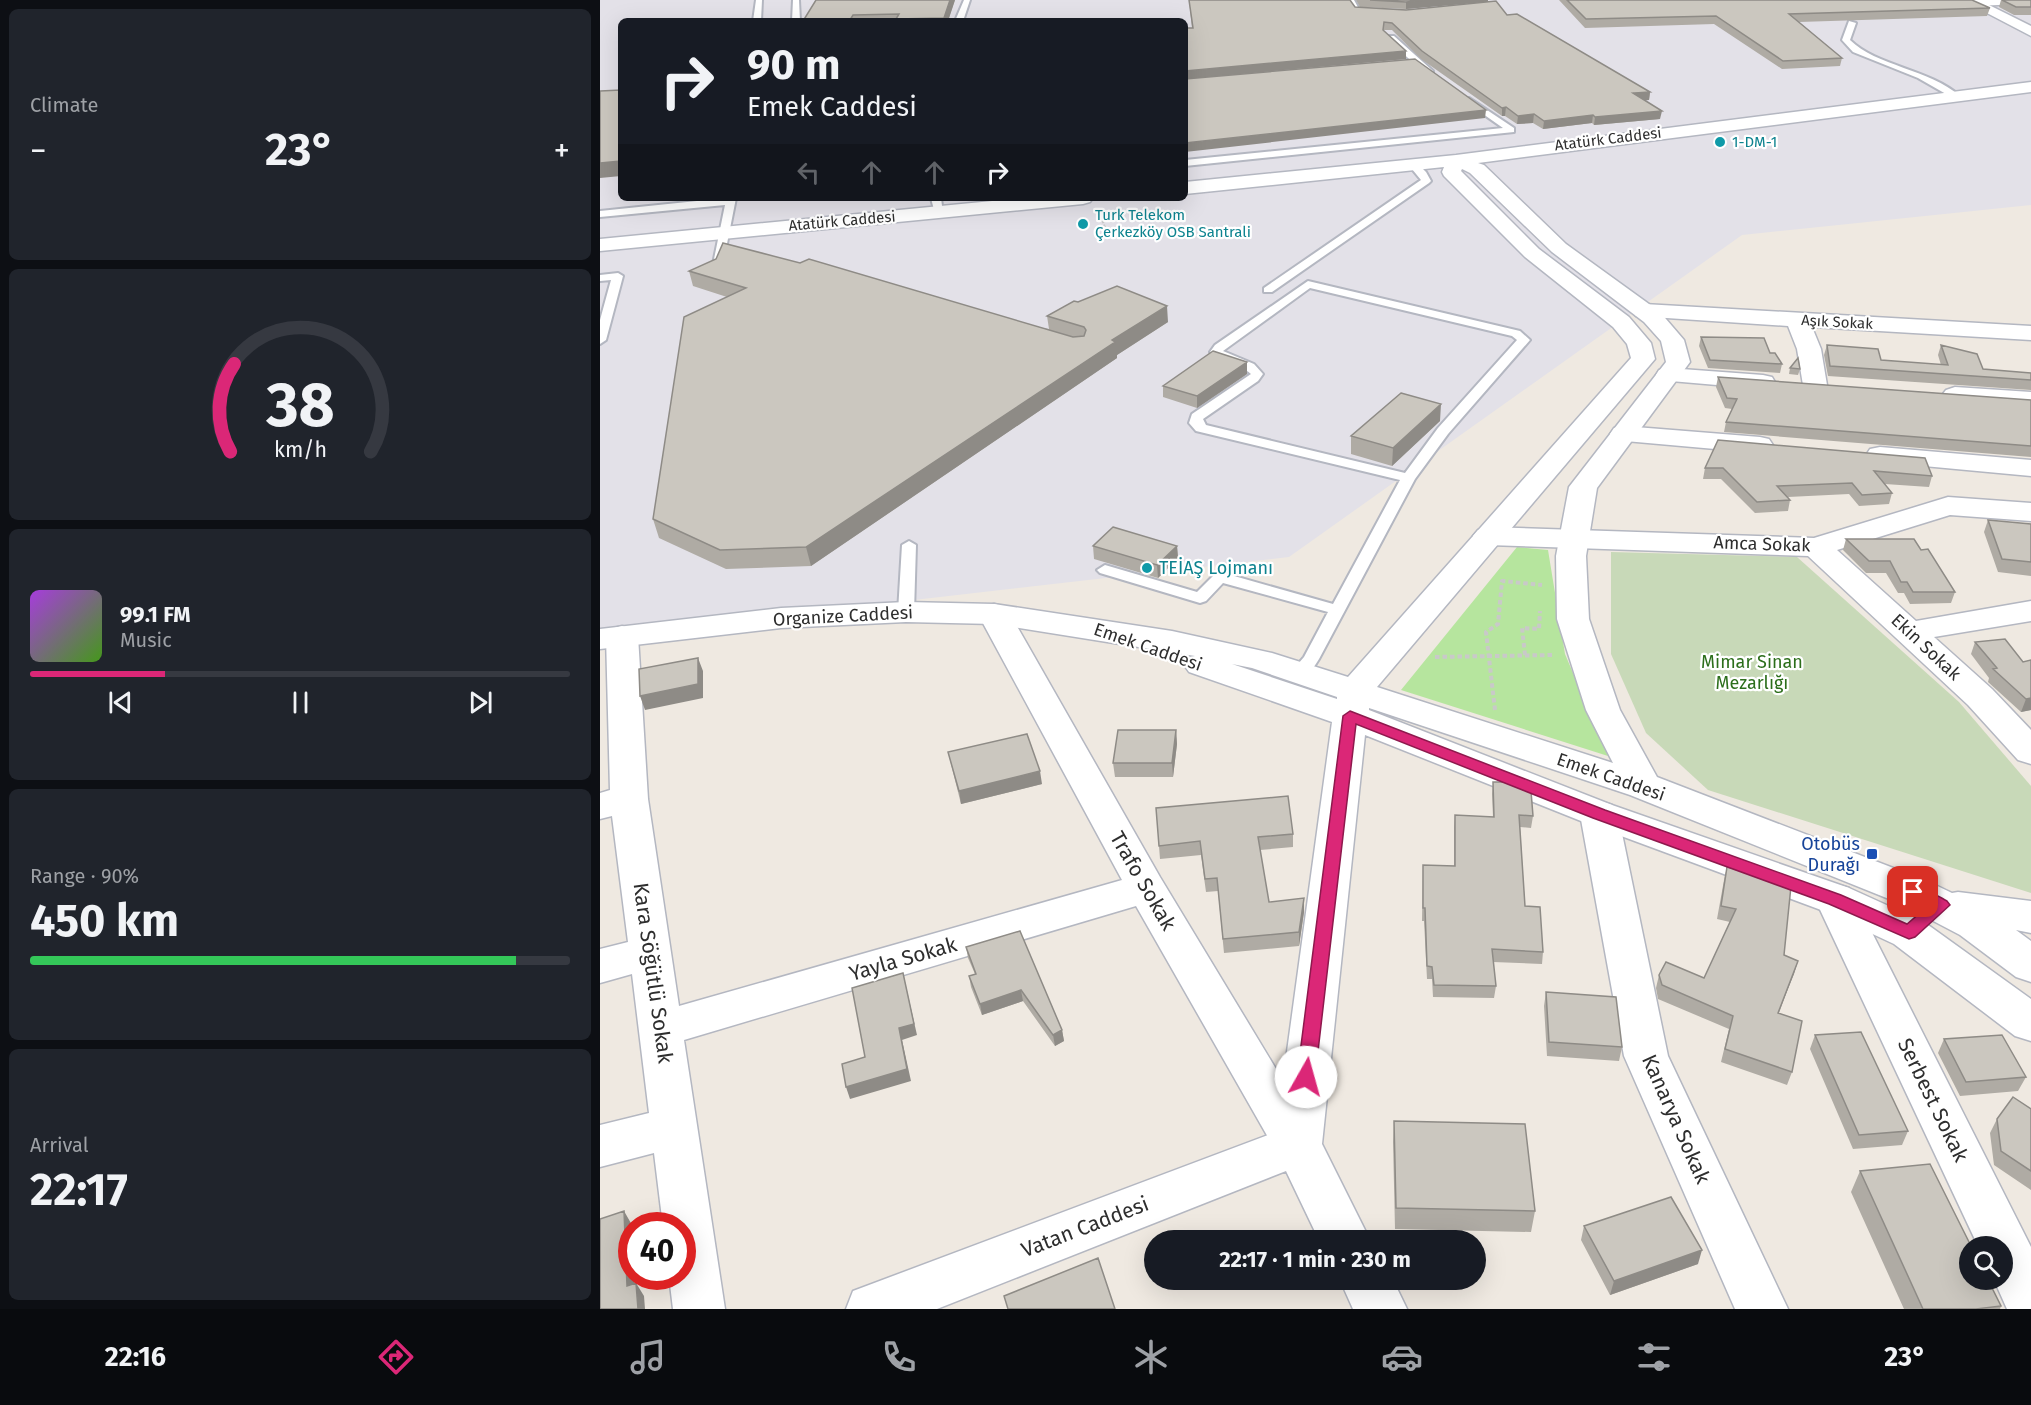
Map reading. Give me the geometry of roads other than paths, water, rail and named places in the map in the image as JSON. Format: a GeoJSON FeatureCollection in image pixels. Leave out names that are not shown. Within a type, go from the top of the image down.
{"type":"FeatureCollection","features":[{"type":"Feature","properties":{"kind":"street"},"geometry":{"type":"LineString","coordinates":[[1971,1],[2025,0]]}},
{"type":"Feature","properties":{"kind":"street"},"geometry":{"type":"LineString","coordinates":[[1971,1],[2031,32]]}},
{"type":"Feature","properties":{"kind":"street","name":"Atatürk Caddesi"},"geometry":{"type":"LineString","coordinates":[[1188,188],[1456,160],[2029,87]]}},
{"type":"Feature","properties":{"kind":"street"},"geometry":{"type":"LineString","coordinates":[[1298,1145],[1353,703],[1488,536],[1643,358],[1639,343],[1621,322],[1532,253],[1482,206],[1452,172],[1456,160],[1477,170],[1559,248],[1644,311],[1672,340],[1678,362],[1583,487],[1571,556],[1573,619],[1604,710],[1643,786]]}},
{"type":"Feature","properties":{"kind":"street","name":"Atatürk Caddesi"},"geometry":{"type":"LineString","coordinates":[[600,245],[937,205],[1090,201]]}},
{"type":"Feature","properties":{"kind":"street","name":"Aşık Sokak"},"geometry":{"type":"LineString","coordinates":[[1644,311],[2031,333]]}},
{"type":"Feature","properties":{"kind":"street"},"geometry":{"type":"LineString","coordinates":[[1668,375],[1807,385],[1809,349],[1797,320]]}},
{"type":"Feature","properties":{"kind":"street"},"geometry":{"type":"LineString","coordinates":[[1929,393],[2031,400]]}},
{"type":"Feature","properties":{"kind":"street"},"geometry":{"type":"LineString","coordinates":[[1623,434],[1788,447]]}},
{"type":"Feature","properties":{"kind":"street"},"geometry":{"type":"LineString","coordinates":[[1859,453],[2031,468]]}},
{"type":"Feature","properties":{"kind":"street"},"geometry":{"type":"LineString","coordinates":[[1929,459],[1948,506]]}},
{"type":"Feature","properties":{"kind":"street","name":"Amca Sokak"},"geometry":{"type":"LineString","coordinates":[[1488,536],[1574,537],[1816,547],[1948,506],[2031,512]]}},
{"type":"Feature","properties":{"kind":"street","name":"Ekin Sokak"},"geometry":{"type":"LineString","coordinates":[[1816,547],[1980,697],[2031,752]]}},
{"type":"Feature","properties":{"kind":"street"},"geometry":{"type":"LineString","coordinates":[[1909,632],[2031,611]]}},
{"type":"Feature","properties":{"kind":"street","name":"Organize Caddesi"},"geometry":{"type":"LineString","coordinates":[[611,638],[781,618],[906,612],[994,614],[1086,626]]}},
{"type":"Feature","properties":{"kind":"street","name":"Trafo Sokak"},"geometry":{"type":"LineString","coordinates":[[994,614],[1146,888],[1298,1145],[1340,1230]]}},
{"type":"Feature","properties":{"kind":"street","name":"Emek Caddesi"},"geometry":{"type":"LineString","coordinates":[[1086,626],[1643,786],[1941,905],[1996,937],[2031,965]]}},
{"type":"Feature","properties":{"kind":"street","name":"Emek Caddesi"},"geometry":{"type":"LineString","coordinates":[[1086,626],[1249,657],[1299,672],[1353,703],[1599,814],[1835,899],[1909,933],[2031,1023]]}},
{"type":"Feature","properties":{"kind":"street","name":"Kara Söğütlü Sokak"},"geometry":{"type":"LineString","coordinates":[[611,638],[615,802],[651,953],[699,1309]]}},
{"type":"Feature","properties":{"kind":"street","name":"Kanarya Sokak"},"geometry":{"type":"LineString","coordinates":[[1599,814],[1646,1056],[1762,1309]]}},
{"type":"Feature","properties":{"kind":"street","name":"Yayla Sokak"},"geometry":{"type":"LineString","coordinates":[[661,1029],[1146,888]]}},
{"type":"Feature","properties":{"kind":"street","name":"Serbest Sokak"},"geometry":{"type":"LineString","coordinates":[[1835,899],[2031,1302]]}},
{"type":"Feature","properties":{"kind":"street"},"geometry":{"type":"LineString","coordinates":[[1909,933],[1941,905],[2031,917]]}},
{"type":"Feature","properties":{"kind":"street"},"geometry":{"type":"LineString","coordinates":[[600,966],[651,953]]}},
{"type":"Feature","properties":{"kind":"street"},"geometry":{"type":"LineString","coordinates":[[600,1146],[674,1127]]}},
{"type":"Feature","properties":{"kind":"street","name":"Vatan Caddesi"},"geometry":{"type":"LineString","coordinates":[[872,1309],[1298,1145]]}},
{"type":"Feature","properties":{"kind":"street"},"geometry":{"type":"LineString","coordinates":[[1371,1290],[1381,1309]]}},
{"type":"Feature","properties":{"kind":"lane"},"geometry":{"type":"LineString","coordinates":[[757,18],[759,0]]}},
{"type":"Feature","properties":{"kind":"lane"},"geometry":{"type":"LineString","coordinates":[[796,0],[796,18]]}},
{"type":"Feature","properties":{"kind":"lane"},"geometry":{"type":"LineString","coordinates":[[960,18],[967,0]]}},
{"type":"Feature","properties":{"kind":"lane"},"geometry":{"type":"LineString","coordinates":[[1351,0],[1357,10],[1386,12]]}},
{"type":"Feature","properties":{"kind":"lane"},"geometry":{"type":"LineString","coordinates":[[2025,0],[2031,3]]}},
{"type":"Feature","properties":{"kind":"lane"},"geometry":{"type":"LineString","coordinates":[[1852,23],[1846,40],[1856,50],[1921,76],[1956,96]]}},
{"type":"Feature","properties":{"kind":"lane"},"geometry":{"type":"LineString","coordinates":[[1387,34],[1417,63],[1436,76]]}},
{"type":"Feature","properties":{"kind":"lane"},"geometry":{"type":"LineString","coordinates":[[1405,64],[1417,63]]}},
{"type":"Feature","properties":{"kind":"lane"},"geometry":{"type":"LineString","coordinates":[[1188,163],[1511,130],[1464,97]]}},
{"type":"Feature","properties":{"kind":"lane"},"geometry":{"type":"LineString","coordinates":[[1268,290],[1426,181],[1423,174],[1412,163]]}},
{"type":"Feature","properties":{"kind":"lane"},"geometry":{"type":"LineString","coordinates":[[600,214],[721,201]]}},
{"type":"Feature","properties":{"kind":"lane"},"geometry":{"type":"LineString","coordinates":[[730,201],[718,259],[737,251]]}},
{"type":"Feature","properties":{"kind":"lane"},"geometry":{"type":"LineString","coordinates":[[600,278],[618,276],[600,340]]}},
{"type":"Feature","properties":{"kind":"lane"},"geometry":{"type":"LineString","coordinates":[[1299,672],[1311,659],[1408,478],[1443,430],[1524,340],[1516,333],[1308,284],[1216,352],[1218,356],[1254,369],[1257,374],[1197,417],[1196,423],[1201,428],[1408,478]]}},
{"type":"Feature","properties":{"kind":"lane"},"geometry":{"type":"LineString","coordinates":[[906,612],[909,545]]}},
{"type":"Feature","properties":{"kind":"lane"},"geometry":{"type":"LineString","coordinates":[[1105,570],[1200,598],[1221,577],[1338,610]]}},
{"type":"Feature","properties":{"kind":"place","name":"1-DM-1"},"geometry":{"type":"Point","coordinates":[1720,142]}},
{"type":"Feature","properties":{"kind":"place","name":"Turk Telekom Çerkezköy OSB Santrali"},"geometry":{"type":"Point","coordinates":[1083,224]}},
{"type":"Feature","properties":{"kind":"place","name":"TEİAŞ Lojmanı"},"geometry":{"type":"Point","coordinates":[1147,568]}},
{"type":"Feature","properties":{"kind":"place","name":"Otobüs Durağı"},"geometry":{"type":"Point","coordinates":[1872,854]}},
{"type":"Feature","properties":{"kind":"park label","name":"Mimar Sinan Mezarlığı"},"geometry":{"type":"Point","coordinates":[1752,672]}}]}
